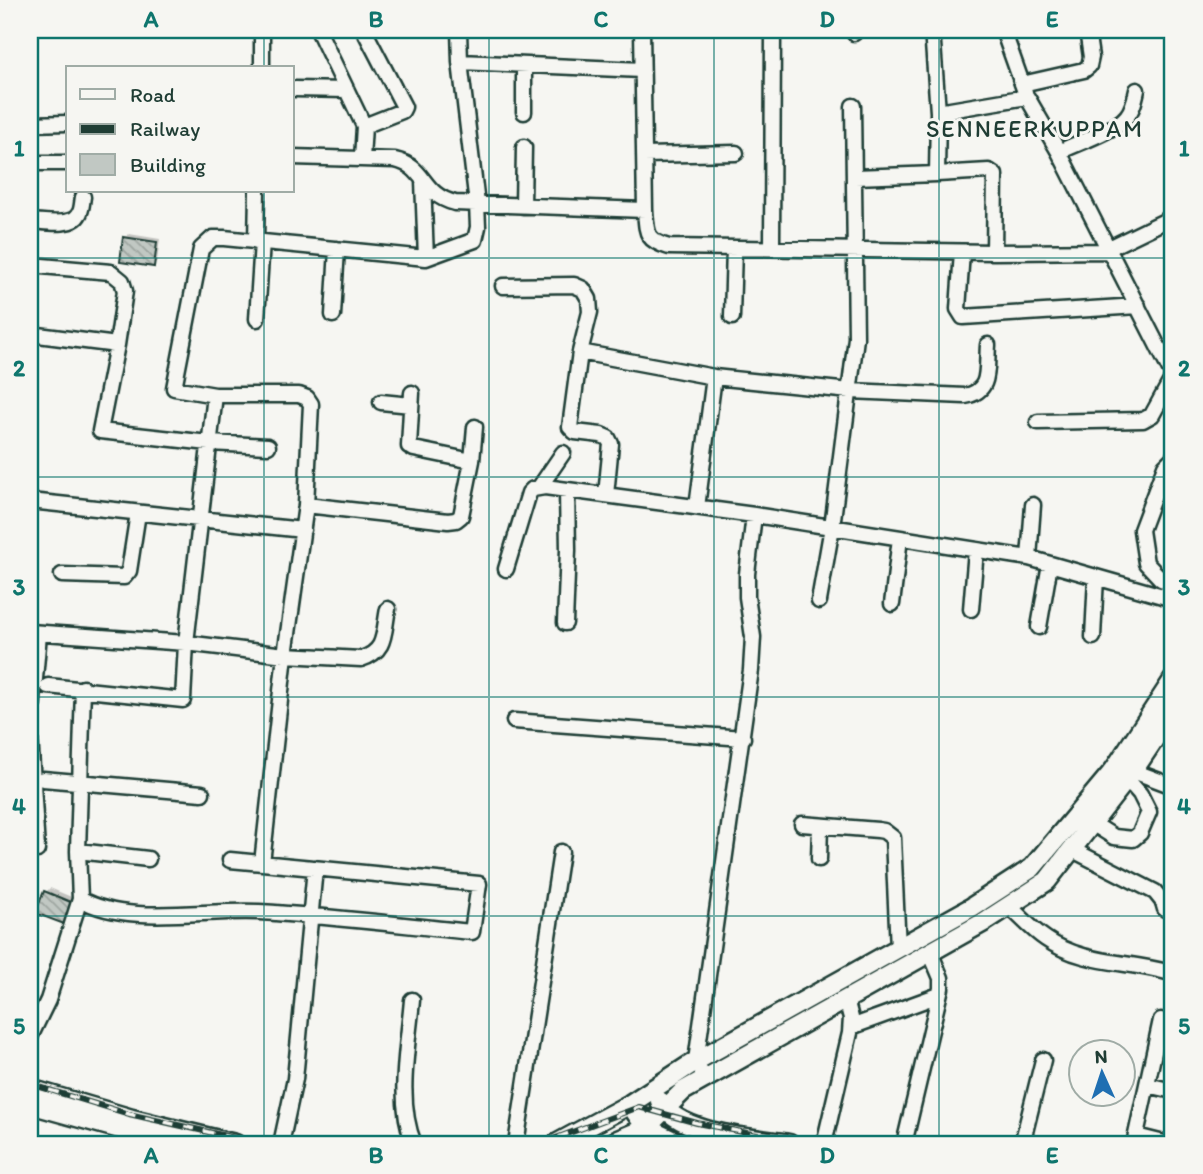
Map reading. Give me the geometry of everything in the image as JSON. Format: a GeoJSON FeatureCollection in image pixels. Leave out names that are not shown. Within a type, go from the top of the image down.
{"type":"FeatureCollection","features":[{"type":"Feature","properties":{"kind":"main road"},"geometry":{"type":"LineString","coordinates":[[608,1144],[646,1128],[687,1088],[930,952],[1047,881],[1092,824],[1125,773],[1173,680]]}},
{"type":"Feature","properties":{"kind":"main road"},"geometry":{"type":"LineString","coordinates":[[556,1144],[630,1104],[696,1061],[972,907],[1032,868],[1125,773],[1171,717]]}},
{"type":"Feature","properties":{"kind":"main road"},"geometry":{"type":"LineString","coordinates":[[30,1088],[144,1122],[235,1144]]}},
{"type":"Feature","properties":{"kind":"main road"},"geometry":{"type":"LineString","coordinates":[[687,1088],[685,1100],[691,1125]]}},
{"type":"Feature","properties":{"kind":"main road"},"geometry":{"type":"LineString","coordinates":[[654,1089],[665,1110],[697,1129],[789,1144]]}},
{"type":"Feature","properties":{"kind":"main road"},"geometry":{"type":"LineString","coordinates":[[30,1104],[174,1144]]}},
{"type":"Feature","properties":{"kind":"main road"},"geometry":{"type":"LineString","coordinates":[[630,1104],[646,1128],[680,1144]]}},
{"type":"Feature","properties":{"kind":"street"},"geometry":{"type":"LineString","coordinates":[[261,66],[262,30]]}},
{"type":"Feature","properties":{"kind":"street"},"geometry":{"type":"LineString","coordinates":[[318,30],[364,126],[362,159]]}},
{"type":"Feature","properties":{"kind":"street"},"geometry":{"type":"LineString","coordinates":[[364,30],[404,107],[402,111],[364,126]]}},
{"type":"Feature","properties":{"kind":"street"},"geometry":{"type":"LineString","coordinates":[[262,863],[285,655],[306,505],[312,413],[307,398],[299,395],[215,395],[174,388],[201,249],[213,238],[426,258],[475,240],[478,227],[477,204],[460,62],[459,30]]}},
{"type":"Feature","properties":{"kind":"street"},"geometry":{"type":"LineString","coordinates":[[642,30],[645,210],[647,235],[655,243],[669,247],[962,252],[1110,250],[1173,217]]}},
{"type":"Feature","properties":{"kind":"street"},"geometry":{"type":"LineString","coordinates":[[772,248],[773,30]]}},
{"type":"Feature","properties":{"kind":"street"},"geometry":{"type":"LineString","coordinates":[[932,30],[938,111],[937,174]]}},
{"type":"Feature","properties":{"kind":"street"},"geometry":{"type":"LineString","coordinates":[[1003,30],[1024,91],[1059,152],[1173,377],[1152,415],[1143,419],[1038,422]]}},
{"type":"Feature","properties":{"kind":"street"},"geometry":{"type":"LineString","coordinates":[[938,111],[1024,91],[1084,70],[1089,66],[1091,57],[1087,30]]}},
{"type":"Feature","properties":{"kind":"street"},"geometry":{"type":"LineString","coordinates":[[460,62],[642,70]]}},
{"type":"Feature","properties":{"kind":"street"},"geometry":{"type":"LineString","coordinates":[[524,65],[524,112]]}},
{"type":"Feature","properties":{"kind":"street"},"geometry":{"type":"LineString","coordinates":[[295,89],[346,90]]}},
{"type":"Feature","properties":{"kind":"street"},"geometry":{"type":"LineString","coordinates":[[1059,152],[1115,126],[1127,117],[1137,90]]}},
{"type":"Feature","properties":{"kind":"street"},"geometry":{"type":"LineString","coordinates":[[819,601],[832,527],[856,338],[853,106]]}},
{"type":"Feature","properties":{"kind":"street"},"geometry":{"type":"LineString","coordinates":[[30,124],[66,123]]}},
{"type":"Feature","properties":{"kind":"street"},"geometry":{"type":"LineString","coordinates":[[523,206],[524,147]]}},
{"type":"Feature","properties":{"kind":"street"},"geometry":{"type":"LineString","coordinates":[[644,155],[736,153]]}},
{"type":"Feature","properties":{"kind":"street"},"geometry":{"type":"LineString","coordinates":[[294,157],[395,160],[410,163],[436,196],[445,201],[645,210]]}},
{"type":"Feature","properties":{"kind":"street"},"geometry":{"type":"LineString","coordinates":[[30,163],[66,163]]}},
{"type":"Feature","properties":{"kind":"street"},"geometry":{"type":"LineString","coordinates":[[855,177],[989,171],[995,175],[994,252]]}},
{"type":"Feature","properties":{"kind":"street"},"geometry":{"type":"LineString","coordinates":[[424,181],[426,258]]}},
{"type":"Feature","properties":{"kind":"street"},"geometry":{"type":"LineString","coordinates":[[257,192],[257,319]]}},
{"type":"Feature","properties":{"kind":"street"},"geometry":{"type":"LineString","coordinates":[[30,220],[74,220],[79,215],[83,197]]}},
{"type":"Feature","properties":{"kind":"street"},"geometry":{"type":"LineString","coordinates":[[732,317],[734,248]]}},
{"type":"Feature","properties":{"kind":"street"},"geometry":{"type":"LineString","coordinates":[[333,315],[337,249]]}},
{"type":"Feature","properties":{"kind":"street"},"geometry":{"type":"LineString","coordinates":[[962,252],[958,309],[962,317],[1138,306]]}},
{"type":"Feature","properties":{"kind":"street"},"geometry":{"type":"LineString","coordinates":[[30,265],[111,272],[118,275],[122,281],[125,291],[100,431],[209,443],[268,446]]}},
{"type":"Feature","properties":{"kind":"street"},"geometry":{"type":"LineString","coordinates":[[503,286],[566,284],[583,289],[589,299],[590,312],[580,352],[570,427],[575,432],[608,438],[611,444],[606,495]]}},
{"type":"Feature","properties":{"kind":"street"},"geometry":{"type":"LineString","coordinates":[[30,334],[117,345]]}},
{"type":"Feature","properties":{"kind":"street"},"geometry":{"type":"LineString","coordinates":[[580,352],[714,377],[850,391],[965,396],[978,394],[984,387],[988,345]]}},
{"type":"Feature","properties":{"kind":"street"},"geometry":{"type":"LineString","coordinates":[[697,507],[714,377]]}},
{"type":"Feature","properties":{"kind":"street"},"geometry":{"type":"LineString","coordinates":[[48,686],[183,700],[186,643],[215,395]]}},
{"type":"Feature","properties":{"kind":"street"},"geometry":{"type":"LineString","coordinates":[[381,402],[411,399],[409,446],[472,461]]}},
{"type":"Feature","properties":{"kind":"street"},"geometry":{"type":"LineString","coordinates":[[306,505],[456,520],[461,516],[472,461],[475,427]]}},
{"type":"Feature","properties":{"kind":"street"},"geometry":{"type":"LineString","coordinates":[[539,488],[563,453]]}},
{"type":"Feature","properties":{"kind":"street"},"geometry":{"type":"LineString","coordinates":[[1173,458],[1165,466],[1141,530],[1146,563],[1161,579],[1173,583]]}},
{"type":"Feature","properties":{"kind":"street"},"geometry":{"type":"LineString","coordinates":[[506,569],[529,493],[539,488],[754,514],[1028,558],[1173,599]]}},
{"type":"Feature","properties":{"kind":"street"},"geometry":{"type":"LineString","coordinates":[[565,623],[567,490]]}},
{"type":"Feature","properties":{"kind":"street"},"geometry":{"type":"LineString","coordinates":[[30,501],[303,530]]}},
{"type":"Feature","properties":{"kind":"street"},"geometry":{"type":"LineString","coordinates":[[1028,558],[1033,505]]}},
{"type":"Feature","properties":{"kind":"street"},"geometry":{"type":"LineString","coordinates":[[62,575],[124,577],[129,571],[138,513]]}},
{"type":"Feature","properties":{"kind":"street"},"geometry":{"type":"LineString","coordinates":[[705,1078],[696,1061],[751,670],[752,638],[747,573],[754,514]]}},
{"type":"Feature","properties":{"kind":"street"},"geometry":{"type":"LineString","coordinates":[[892,604],[900,538]]}},
{"type":"Feature","properties":{"kind":"street"},"geometry":{"type":"LineString","coordinates":[[971,609],[976,550]]}},
{"type":"Feature","properties":{"kind":"street"},"geometry":{"type":"LineString","coordinates":[[1039,627],[1050,564]]}},
{"type":"Feature","properties":{"kind":"street"},"geometry":{"type":"LineString","coordinates":[[1093,637],[1096,577]]}},
{"type":"Feature","properties":{"kind":"street"},"geometry":{"type":"LineString","coordinates":[[37,850],[30,734],[34,633],[361,659],[373,656],[380,649],[388,609]]}},
{"type":"Feature","properties":{"kind":"street"},"geometry":{"type":"LineString","coordinates":[[30,1037],[48,1000],[80,899],[78,851],[83,688]]}},
{"type":"Feature","properties":{"kind":"street"},"geometry":{"type":"LineString","coordinates":[[514,721],[743,738]]}},
{"type":"Feature","properties":{"kind":"street"},"geometry":{"type":"LineString","coordinates":[[1125,773],[1173,786]]}},
{"type":"Feature","properties":{"kind":"street"},"geometry":{"type":"LineString","coordinates":[[1092,824],[1114,837],[1133,839],[1140,833],[1149,812],[1125,773]]}},
{"type":"Feature","properties":{"kind":"street"},"geometry":{"type":"LineString","coordinates":[[43,779],[202,793]]}},
{"type":"Feature","properties":{"kind":"street"},"geometry":{"type":"LineString","coordinates":[[802,824],[884,831],[893,838],[898,949]]}},
{"type":"Feature","properties":{"kind":"street"},"geometry":{"type":"LineString","coordinates":[[819,859],[820,825]]}},
{"type":"Feature","properties":{"kind":"street"},"geometry":{"type":"LineString","coordinates":[[1071,849],[1156,892],[1164,902],[1165,909]]}},
{"type":"Feature","properties":{"kind":"street"},"geometry":{"type":"LineString","coordinates":[[78,851],[148,859]]}},
{"type":"Feature","properties":{"kind":"street"},"geometry":{"type":"LineString","coordinates":[[516,1144],[561,852]]}},
{"type":"Feature","properties":{"kind":"street"},"geometry":{"type":"LineString","coordinates":[[80,899],[95,908],[122,915],[256,912],[472,932],[479,884],[230,860]]}},
{"type":"Feature","properties":{"kind":"street"},"geometry":{"type":"LineString","coordinates":[[281,1144],[295,1079],[315,868]]}},
{"type":"Feature","properties":{"kind":"street"},"geometry":{"type":"LineString","coordinates":[[1009,906],[1045,939],[1076,954],[1167,972]]}},
{"type":"Feature","properties":{"kind":"street"},"geometry":{"type":"LineString","coordinates":[[904,1144],[939,995],[940,978],[930,952]]}},
{"type":"Feature","properties":{"kind":"street"},"geometry":{"type":"LineString","coordinates":[[851,1027],[939,995]]}},
{"type":"Feature","properties":{"kind":"street"},"geometry":{"type":"LineString","coordinates":[[824,1144],[851,1027],[846,999]]}},
{"type":"Feature","properties":{"kind":"street"},"geometry":{"type":"LineString","coordinates":[[412,1000],[404,1105],[407,1127],[414,1144]]}},
{"type":"Feature","properties":{"kind":"street"},"geometry":{"type":"LineString","coordinates":[[1161,1020],[1135,1140],[1168,1144]]}},
{"type":"Feature","properties":{"kind":"street"},"geometry":{"type":"LineString","coordinates":[[1022,1144],[1043,1060]]}},
{"type":"Feature","properties":{"kind":"street"},"geometry":{"type":"LineString","coordinates":[[1147,1085],[1173,1091]]}},
{"type":"Feature","properties":{"kind":"building"},"geometry":{"type":"Polygon","coordinates":[[[123,237],[157,242],[154,267],[120,262],[123,237]]]}},
{"type":"Feature","properties":{"kind":"building"},"geometry":{"type":"Polygon","coordinates":[[[44,891],[73,903],[64,924],[35,913],[44,891]]]}},
{"type":"Feature","properties":{"kind":"railway"},"geometry":{"type":"LineString","coordinates":[[30,1084],[129,1114],[261,1144]]}},
{"type":"Feature","properties":{"kind":"railway"},"geometry":{"type":"LineString","coordinates":[[540,1144],[639,1107],[697,1123],[802,1144]]}},
{"type":"Feature","properties":{"kind":"district","name":"SENNEERKUPPAM"},"geometry":{"type":"Point","coordinates":[1035,128]}}]}
